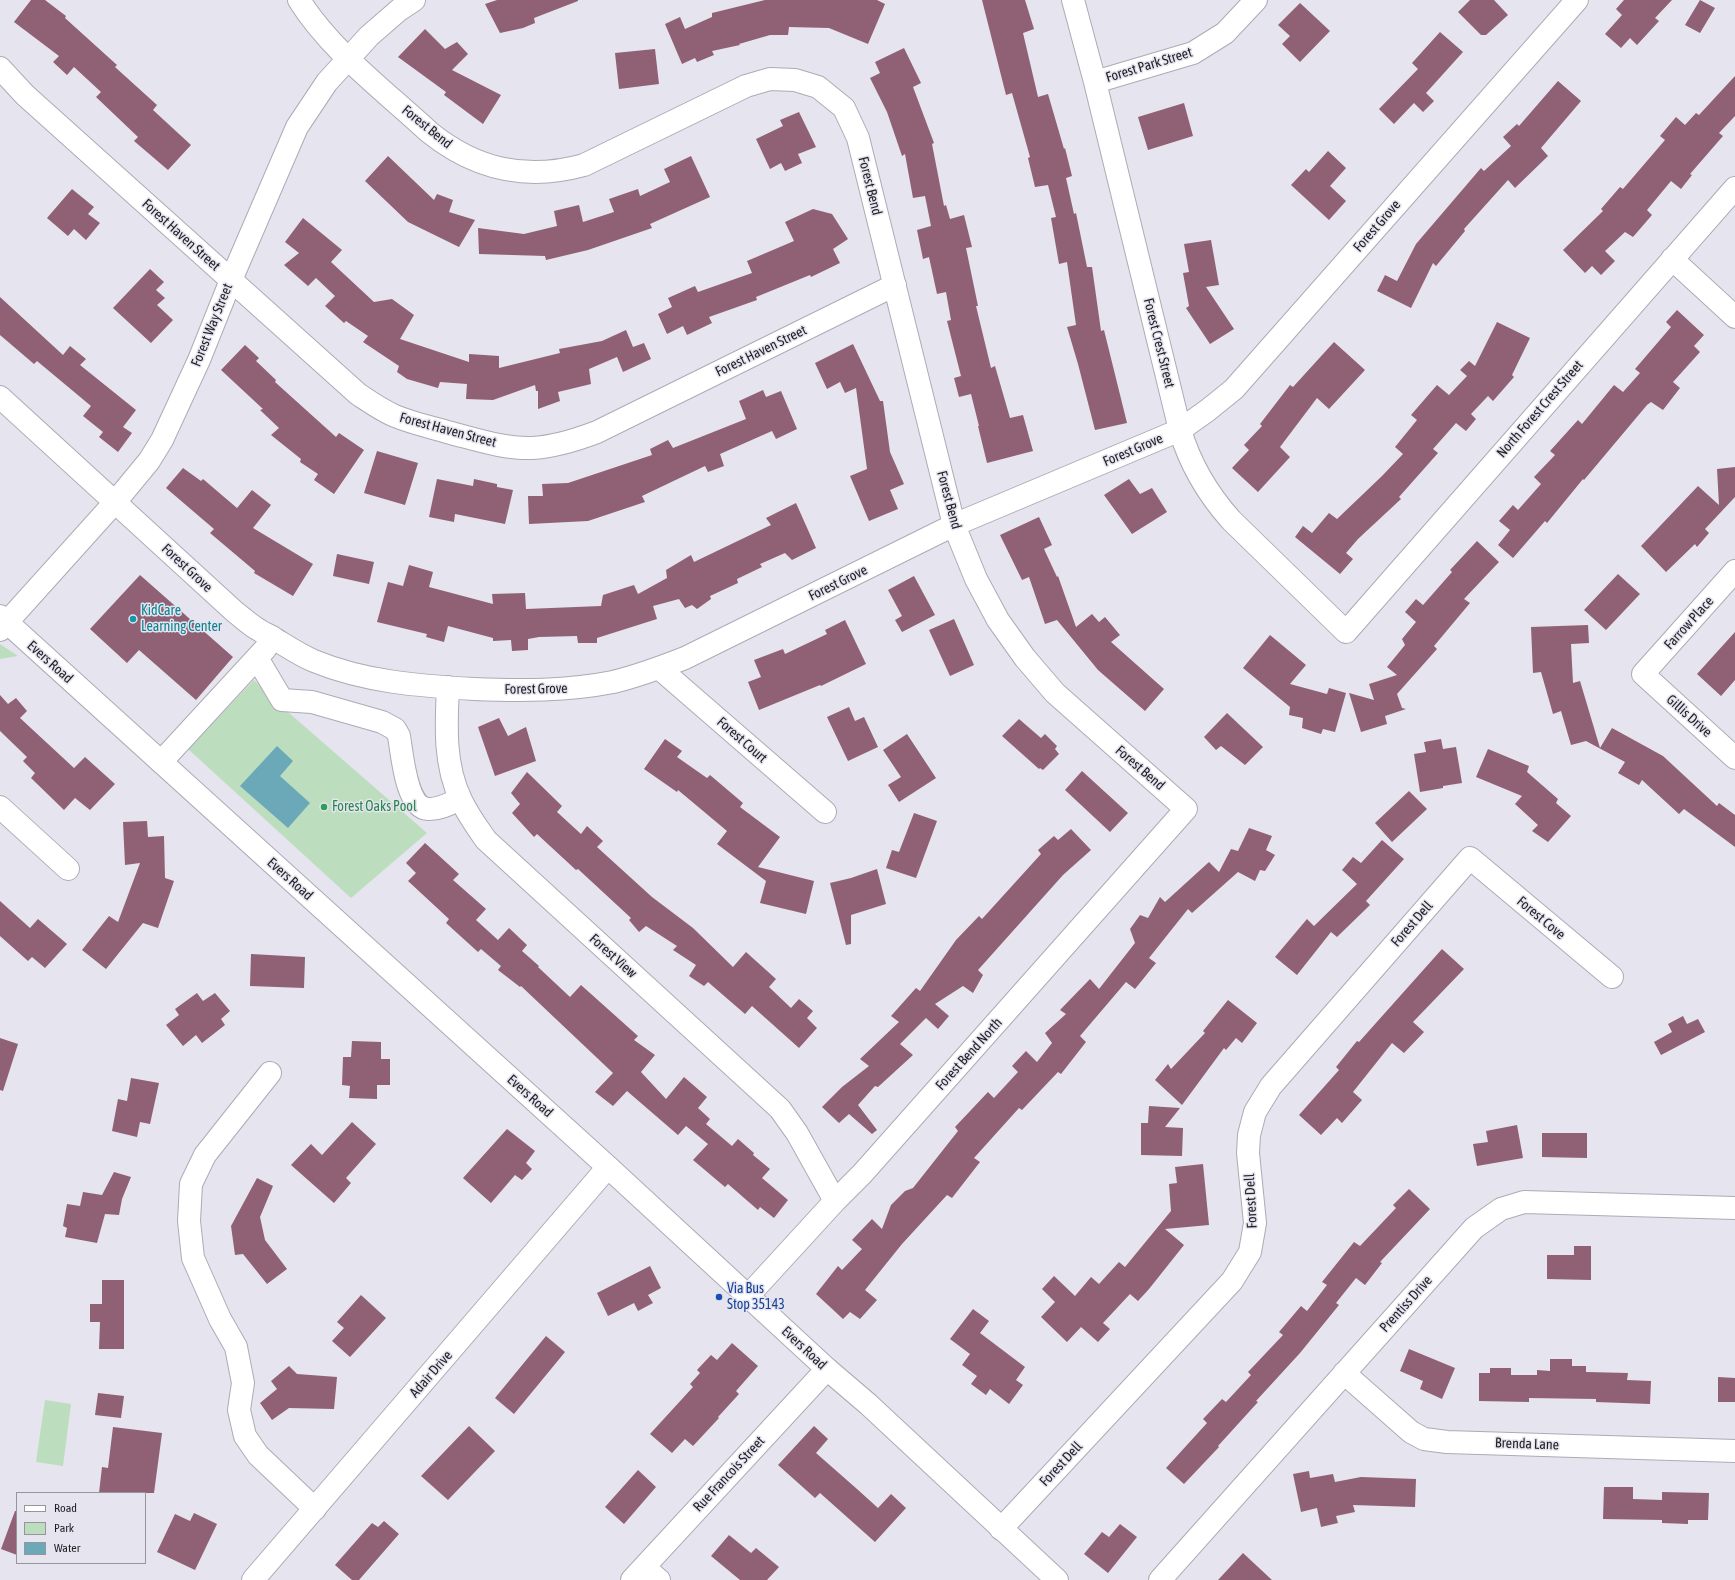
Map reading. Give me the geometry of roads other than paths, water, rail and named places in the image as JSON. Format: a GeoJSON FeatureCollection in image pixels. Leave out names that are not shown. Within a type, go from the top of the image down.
{"type":"FeatureCollection","features":[{"type":"Feature","properties":{"kind":"street","name":"Forest Bend"},"geometry":{"type":"LineString","coordinates":[[299,0],[307,12],[349,58],[442,142],[470,159],[507,170],[535,173],[562,170],[584,165],[746,86],[770,79],[795,80],[818,87],[844,108],[858,138],[896,285],[954,525],[976,579],[998,620],[1025,658],[1055,693],[1186,809]]}},
{"type":"Feature","properties":{"kind":"street","name":"Forest Way Street"},"geometry":{"type":"LineString","coordinates":[[2,623],[116,501],[149,461],[162,440],[199,360],[231,280],[297,127],[327,82],[349,58],[375,30],[399,10],[414,0]]}},
{"type":"Feature","properties":{"kind":"street","name":"Forest Crest Street"},"geometry":{"type":"LineString","coordinates":[[1073,0],[1095,82],[1180,430],[1192,464],[1216,503],[1231,520],[1346,632]]}},
{"type":"Feature","properties":{"kind":"street","name":"Forest Park Street"},"geometry":{"type":"LineString","coordinates":[[1095,82],[1194,53],[1226,34],[1256,0]]}},
{"type":"Feature","properties":{"kind":"street","name":"Forest Grove"},"geometry":{"type":"LineString","coordinates":[[0,396],[235,612],[259,631],[274,638],[285,647],[313,661],[342,672],[372,679],[448,687],[527,691],[571,688],[614,681],[659,668],[685,658],[954,525],[1180,430],[1234,389],[1577,0]]}},
{"type":"Feature","properties":{"kind":"street","name":"Forest Haven Street"},"geometry":{"type":"LineString","coordinates":[[0,68],[25,95],[358,394],[378,407],[412,423],[486,442],[514,447],[531,448],[564,443],[597,432],[896,285]]}},
{"type":"Feature","properties":{"kind":"street","name":"North Forest Crest Street"},"geometry":{"type":"LineString","coordinates":[[1346,632],[1735,188]]}},
{"type":"Feature","properties":{"kind":"street"},"geometry":{"type":"LineString","coordinates":[[1672,259],[1735,317]]}},
{"type":"Feature","properties":{"kind":"street","name":"Farrow Place"},"geometry":{"type":"LineString","coordinates":[[1643,674],[1735,571]]}},
{"type":"Feature","properties":{"kind":"street","name":"Evers Road"},"geometry":{"type":"LineString","coordinates":[[2,623],[161,762],[608,1167],[827,1369],[868,1404],[1057,1580]]}},
{"type":"Feature","properties":{"kind":"street"},"geometry":{"type":"LineString","coordinates":[[161,762],[274,638]]}},
{"type":"Feature","properties":{"kind":"street"},"geometry":{"type":"LineString","coordinates":[[257,658],[282,700],[312,702],[382,722],[395,729],[399,736],[409,788],[417,803],[427,810],[436,809],[460,800]]}},
{"type":"Feature","properties":{"kind":"street","name":"Forest Court"},"geometry":{"type":"LineString","coordinates":[[659,668],[825,812]]}},
{"type":"Feature","properties":{"kind":"street","name":"Gillis Drive"},"geometry":{"type":"LineString","coordinates":[[1643,674],[1735,758]]}},
{"type":"Feature","properties":{"kind":"street","name":"Forest View"},"geometry":{"type":"LineString","coordinates":[[448,687],[447,748],[453,777],[460,800],[486,840],[780,1109],[797,1133],[835,1201]]}},
{"type":"Feature","properties":{"kind":"street"},"geometry":{"type":"LineString","coordinates":[[0,807],[68,869]]}},
{"type":"Feature","properties":{"kind":"street","name":"Forest Bend North"},"geometry":{"type":"LineString","coordinates":[[748,1296],[835,1201],[862,1174],[1186,809]]}},
{"type":"Feature","properties":{"kind":"street","name":"Forest Cove"},"geometry":{"type":"LineString","coordinates":[[1470,858],[1612,977]]}},
{"type":"Feature","properties":{"kind":"street","name":"Forest Dell"},"geometry":{"type":"LineString","coordinates":[[1001,1529],[1232,1281],[1250,1252],[1255,1223],[1248,1153],[1249,1135],[1256,1112],[1271,1086],[1470,858]]}},
{"type":"Feature","properties":{"kind":"street"},"geometry":{"type":"LineString","coordinates":[[270,1073],[205,1155],[191,1184],[189,1221],[193,1258],[220,1319],[236,1347],[243,1383],[239,1410],[245,1436],[258,1455],[315,1509]]}},
{"type":"Feature","properties":{"kind":"street","name":"Adair Drive"},"geometry":{"type":"LineString","coordinates":[[253,1580],[608,1167]]}},
{"type":"Feature","properties":{"kind":"street","name":"Prentiss Drive"},"geometry":{"type":"LineString","coordinates":[[1160,1580],[1474,1228],[1501,1209],[1524,1202],[1735,1208]]}},
{"type":"Feature","properties":{"kind":"street","name":"Rue Francois Street"},"geometry":{"type":"LineString","coordinates":[[645,1576],[827,1369]]}},
{"type":"Feature","properties":{"kind":"street","name":"Brenda Lane"},"geometry":{"type":"LineString","coordinates":[[1344,1373],[1411,1432],[1424,1439],[1447,1442],[1735,1451]]}},
{"type":"Feature","properties":{"kind":"water"},"geometry":{"type":"Polygon","coordinates":[[[277,746],[293,761],[280,776],[310,803],[288,828],[240,786],[277,746]]]}},
{"type":"Feature","properties":{"kind":"place","name":"KidCare Learning Center"},"geometry":{"type":"Point","coordinates":[133,619]}},
{"type":"Feature","properties":{"kind":"place","name":"Forest Oaks Pool"},"geometry":{"type":"Point","coordinates":[324,807]}},
{"type":"Feature","properties":{"kind":"place","name":"Via Bus Stop 35143"},"geometry":{"type":"Point","coordinates":[719,1297]}}]}
